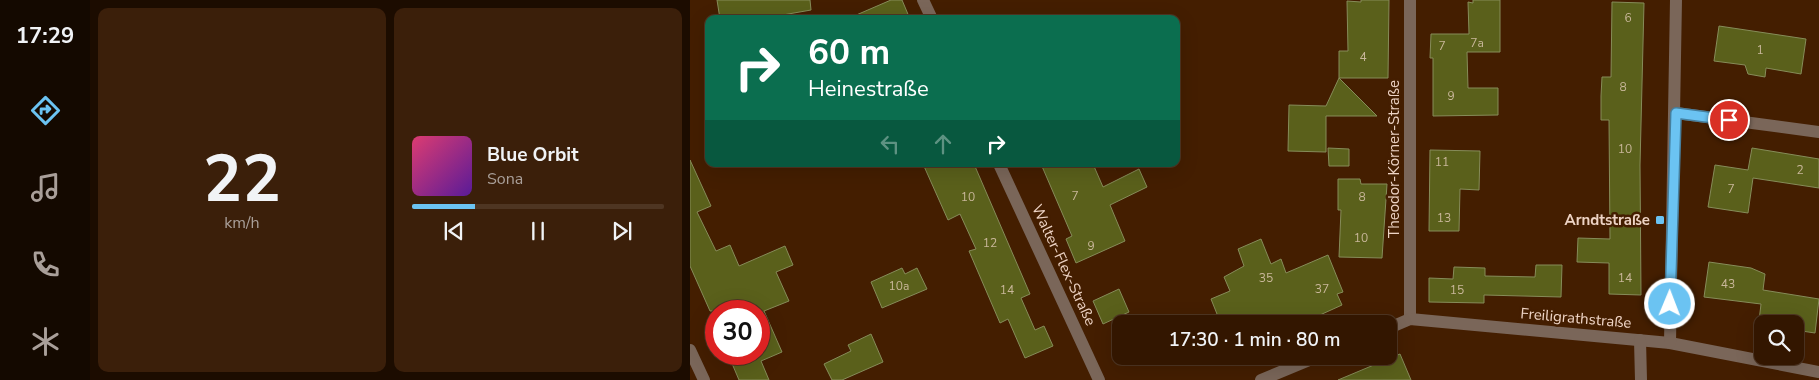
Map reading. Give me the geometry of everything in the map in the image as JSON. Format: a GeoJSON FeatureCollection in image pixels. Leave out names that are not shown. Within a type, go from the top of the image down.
{"type":"FeatureCollection","features":[{"type":"Feature","properties":{"kind":"street"},"geometry":{"type":"LineString","coordinates":[[923,0],[930,15]]}},
{"type":"Feature","properties":{"kind":"street","name":"Theodor-Körner-Straße"},"geometry":{"type":"LineString","coordinates":[[1410,0],[1410,319]]}},
{"type":"Feature","properties":{"kind":"street"},"geometry":{"type":"LineString","coordinates":[[1670,343],[1676,113],[1676,0]]}},
{"type":"Feature","properties":{"kind":"street"},"geometry":{"type":"LineString","coordinates":[[1676,113],[1819,132]]}},
{"type":"Feature","properties":{"kind":"street","name":"Walter-Flex-Straße"},"geometry":{"type":"LineString","coordinates":[[1000,167],[1099,380]]}},
{"type":"Feature","properties":{"kind":"street","name":"Freiligrathstraße"},"geometry":{"type":"LineString","coordinates":[[1397,325],[1410,319],[1670,343],[1819,372]]}},
{"type":"Feature","properties":{"kind":"street"},"geometry":{"type":"LineString","coordinates":[[1640,340],[1641,380]]}},
{"type":"Feature","properties":{"kind":"street"},"geometry":{"type":"LineString","coordinates":[[690,350],[704,380]]}},
{"type":"Feature","properties":{"kind":"street"},"geometry":{"type":"LineString","coordinates":[[1260,380],[1296,365]]}},
{"type":"Feature","properties":{"kind":"building"},"geometry":{"type":"Polygon","coordinates":[[[717,0],[810,0],[811,10],[783,15],[719,15],[717,0]]]}},
{"type":"Feature","properties":{"kind":"building"},"geometry":{"type":"Polygon","coordinates":[[[891,0],[902,0],[908,15],[856,15],[891,0]]]}},
{"type":"Feature","properties":{"kind":"building"},"geometry":{"type":"Polygon","coordinates":[[[1361,0],[1389,0],[1388,78],[1339,78],[1339,51],[1348,51],[1347,1],[1361,2],[1361,0]]]}},
{"type":"Feature","properties":{"kind":"building"},"geometry":{"type":"Polygon","coordinates":[[[1473,0],[1500,0],[1500,52],[1467,52],[1468,88],[1498,88],[1498,115],[1433,116],[1433,58],[1430,58],[1431,34],[1469,34],[1468,2],[1473,3],[1473,0]]]}},
{"type":"Feature","properties":{"kind":"building"},"geometry":{"type":"Polygon","coordinates":[[[1612,2],[1644,3],[1640,165],[1641,295],[1609,294],[1609,263],[1577,262],[1578,238],[1610,239],[1609,120],[1601,120],[1601,96],[1602,77],[1611,77],[1612,2]]]}},
{"type":"Feature","properties":{"kind":"building"},"geometry":{"type":"Polygon","coordinates":[[[1719,26],[1806,39],[1801,74],[1766,68],[1765,77],[1748,74],[1745,65],[1714,61],[1719,26]]]}},
{"type":"Feature","properties":{"kind":"building"},"geometry":{"type":"Polygon","coordinates":[[[1339,78],[1377,116],[1326,116],[1326,152],[1288,151],[1289,105],[1326,106],[1339,78]]]}},
{"type":"Feature","properties":{"kind":"building"},"geometry":{"type":"Polygon","coordinates":[[[1328,148],[1349,149],[1349,166],[1329,166],[1328,148]]]}},
{"type":"Feature","properties":{"kind":"building"},"geometry":{"type":"Polygon","coordinates":[[[1752,148],[1819,159],[1819,188],[1753,178],[1748,213],[1708,207],[1715,165],[1748,170],[1752,148]]]}},
{"type":"Feature","properties":{"kind":"building"},"geometry":{"type":"Polygon","coordinates":[[[1430,150],[1480,151],[1479,190],[1460,189],[1459,231],[1429,231],[1430,150]]]}},
{"type":"Feature","properties":{"kind":"building"},"geometry":{"type":"Polygon","coordinates":[[[690,160],[711,206],[697,212],[716,251],[730,245],[739,266],[785,246],[793,265],[776,272],[789,301],[770,309],[770,300],[705,300],[690,266],[690,160]]]}},
{"type":"Feature","properties":{"kind":"building"},"geometry":{"type":"Polygon","coordinates":[[[924,167],[975,167],[1030,294],[1021,298],[1035,330],[1044,326],[1053,346],[1025,358],[1008,319],[1000,323],[969,251],[976,249],[960,214],[948,220],[924,167]]]}},
{"type":"Feature","properties":{"kind":"building"},"geometry":{"type":"Polygon","coordinates":[[[1042,167],[1094,167],[1103,187],[1139,169],[1147,187],[1110,205],[1125,241],[1076,263],[1066,239],[1072,236],[1042,167]]]}},
{"type":"Feature","properties":{"kind":"building"},"geometry":{"type":"Polygon","coordinates":[[[1338,179],[1360,179],[1361,184],[1387,184],[1382,258],[1339,257],[1341,210],[1338,210],[1338,179]]]}},
{"type":"Feature","properties":{"kind":"building"},"geometry":{"type":"Polygon","coordinates":[[[1261,239],[1271,264],[1281,259],[1286,273],[1328,255],[1343,292],[1337,294],[1342,305],[1320,315],[1217,315],[1211,299],[1230,291],[1224,277],[1244,266],[1238,249],[1261,239]]]}},
{"type":"Feature","properties":{"kind":"building"},"geometry":{"type":"Polygon","coordinates":[[[1709,262],[1751,268],[1765,274],[1763,290],[1819,299],[1815,333],[1804,331],[1804,315],[1760,315],[1761,304],[1704,297],[1709,262]]]}},
{"type":"Feature","properties":{"kind":"building"},"geometry":{"type":"Polygon","coordinates":[[[1536,265],[1562,265],[1561,297],[1484,295],[1484,303],[1429,302],[1429,278],[1453,279],[1454,267],[1485,268],[1485,276],[1535,277],[1536,265]]]}},
{"type":"Feature","properties":{"kind":"building"},"geometry":{"type":"Polygon","coordinates":[[[902,268],[905,274],[917,268],[927,289],[882,308],[871,282],[902,268]]]}},
{"type":"Feature","properties":{"kind":"building"},"geometry":{"type":"Polygon","coordinates":[[[1119,289],[1129,312],[1122,315],[1112,315],[1112,320],[1103,324],[1093,301],[1119,289]]]}},
{"type":"Feature","properties":{"kind":"building"},"geometry":{"type":"Polygon","coordinates":[[[770,325],[782,352],[770,357],[770,325]]]}},
{"type":"Feature","properties":{"kind":"building"},"geometry":{"type":"Polygon","coordinates":[[[871,334],[883,362],[842,380],[832,380],[824,364],[851,351],[848,345],[871,334]]]}},
{"type":"Feature","properties":{"kind":"building"},"geometry":{"type":"Polygon","coordinates":[[[1400,354],[1411,380],[1338,380],[1374,365],[1397,365],[1397,355],[1400,354]]]}},
{"type":"Feature","properties":{"kind":"building"},"geometry":{"type":"Polygon","coordinates":[[[733,365],[763,365],[769,380],[739,380],[733,365]]]}},
{"type":"Feature","properties":{"kind":"place","name":"Arndtstraße"},"geometry":{"type":"Point","coordinates":[1660,220]}},
{"type":"Feature","properties":{"kind":"route"},"geometry":{"type":"LineString","coordinates":[[1670,304],[1676,113],[1729,120]]}}]}
